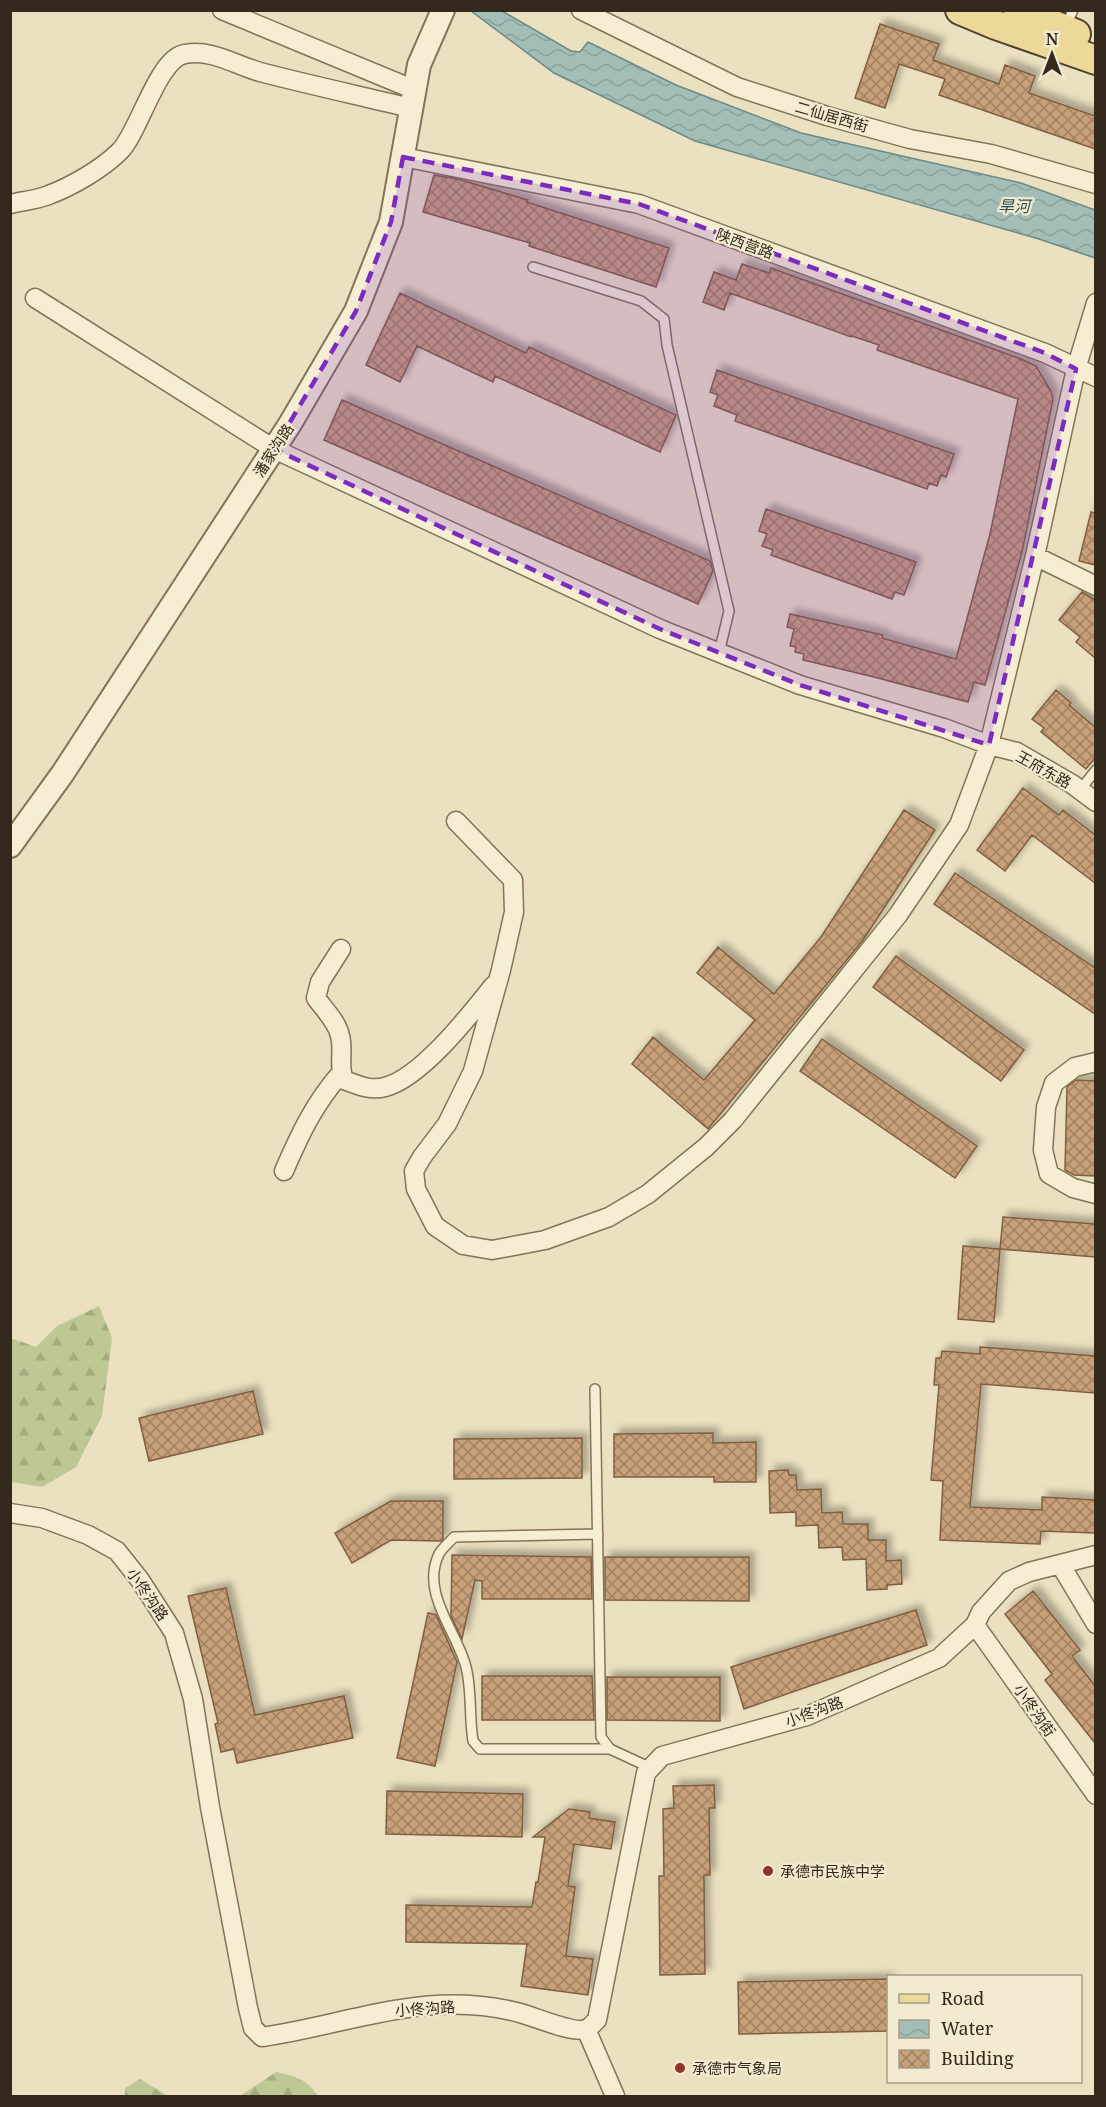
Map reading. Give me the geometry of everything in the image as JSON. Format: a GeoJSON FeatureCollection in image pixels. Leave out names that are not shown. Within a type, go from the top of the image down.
{"type":"FeatureCollection","features":[{"type":"Feature","properties":{"kind":"main road"},"geometry":{"type":"LineString","coordinates":[[960,10],[1095,60]]}},
{"type":"Feature","properties":{"kind":"main road"},"geometry":{"type":"LineString","coordinates":[[1018,10],[1069,20],[1095,41]]}},
{"type":"Feature","properties":{"kind":"street"},"geometry":{"type":"LineString","coordinates":[[222,10],[413,99]]}},
{"type":"Feature","properties":{"kind":"street","name":"二仙居西街"},"geometry":{"type":"LineString","coordinates":[[581,10],[737,87],[837,119],[910,139],[991,154],[1095,184]]}},
{"type":"Feature","properties":{"kind":"street","name":"潘家沟路"},"geometry":{"type":"LineString","coordinates":[[10,846],[63,773],[274,449],[356,311],[391,222],[419,65],[441,14]]}},
{"type":"Feature","properties":{"kind":"street"},"geometry":{"type":"LineString","coordinates":[[10,204],[46,196],[83,178],[121,150],[157,82],[172,63],[183,54],[205,53],[257,71],[413,99]]}},
{"type":"Feature","properties":{"kind":"street","name":"陕西营路"},"geometry":{"type":"LineString","coordinates":[[403,157],[639,204],[1045,353],[1095,377]]}},
{"type":"Feature","properties":{"kind":"street","name":"王府东路"},"geometry":{"type":"LineString","coordinates":[[35,298],[274,449],[660,629],[800,685],[1017,752],[1080,790],[1095,802]]}},
{"type":"Feature","properties":{"kind":"street"},"geometry":{"type":"LineString","coordinates":[[456,821],[513,880],[514,912],[473,1071],[447,1124],[414,1171],[416,1189],[435,1226],[463,1245],[492,1250],[545,1240],[609,1217],[648,1194],[706,1147],[733,1120],[898,915],[959,825],[989,745],[1035,556],[1076,369],[1095,303]]}},
{"type":"Feature","properties":{"kind":"street"},"geometry":{"type":"LineString","coordinates":[[1035,556],[1095,586]]}},
{"type":"Feature","properties":{"kind":"street"},"geometry":{"type":"LineString","coordinates":[[341,949],[320,982],[316,998],[340,1032],[341,1073],[344,1080],[365,1088],[384,1087],[402,1080],[437,1049],[498,981]]}},
{"type":"Feature","properties":{"kind":"street"},"geometry":{"type":"LineString","coordinates":[[1095,1062],[1075,1067],[1054,1083],[1046,1107],[1042,1150],[1049,1174],[1073,1188],[1095,1194]]}},
{"type":"Feature","properties":{"kind":"street"},"geometry":{"type":"LineString","coordinates":[[284,1171],[304,1125],[329,1086],[341,1073]]}},
{"type":"Feature","properties":{"kind":"street","name":"小佟沟路"},"geometry":{"type":"LineString","coordinates":[[10,1513],[42,1518],[88,1535],[117,1551],[140,1580],[174,1633],[194,1699],[210,1807],[248,2008],[253,2028],[262,2037],[422,2005],[499,2008],[550,2022],[568,2030],[586,2029]]}},
{"type":"Feature","properties":{"kind":"street","name":"小佟沟路"},"geometry":{"type":"LineString","coordinates":[[651,1768],[662,1756],[807,1716],[939,1658],[975,1624],[981,1612],[1009,1581],[1029,1572],[1095,1555]]}},
{"type":"Feature","properties":{"kind":"street"},"geometry":{"type":"LineString","coordinates":[[1060,1564],[1095,1624]]}},
{"type":"Feature","properties":{"kind":"street","name":"小佟沟街"},"geometry":{"type":"LineString","coordinates":[[975,1624],[1095,1795]]}},
{"type":"Feature","properties":{"kind":"street"},"geometry":{"type":"LineString","coordinates":[[615,2097],[586,2029],[597,2020],[640,1800],[646,1773],[651,1768]]}},
{"type":"Feature","properties":{"kind":"lane"},"geometry":{"type":"LineString","coordinates":[[533,267],[641,301],[664,319],[670,357],[729,610],[719,653]]}},
{"type":"Feature","properties":{"kind":"lane"},"geometry":{"type":"LineString","coordinates":[[1080,790],[1095,770]]}},
{"type":"Feature","properties":{"kind":"lane"},"geometry":{"type":"LineString","coordinates":[[595,1389],[602,1737],[610,1749]]}},
{"type":"Feature","properties":{"kind":"lane"},"geometry":{"type":"LineString","coordinates":[[597,1534],[454,1538],[439,1552],[433,1569],[434,1588],[467,1669],[473,1741],[480,1749],[610,1749],[651,1768]]}},
{"type":"Feature","properties":{"kind":"highlighted area"},"geometry":{"type":"Polygon","coordinates":[[[403,157],[639,204],[1045,353],[1076,369],[989,745],[800,685],[660,629],[274,449],[356,311],[391,222],[403,157]]]}},
{"type":"Feature","properties":{"kind":"green space"},"geometry":{"type":"Polygon","coordinates":[[[99,1306],[112,1338],[102,1416],[76,1467],[42,1487],[11,1482],[11,1338],[36,1347],[57,1326],[99,1306]]]}},
{"type":"Feature","properties":{"kind":"green space"},"geometry":{"type":"Polygon","coordinates":[[[276,2072],[300,2079],[318,2096],[240,2096],[276,2072]]]}},
{"type":"Feature","properties":{"kind":"green space"},"geometry":{"type":"Polygon","coordinates":[[[140,2079],[168,2096],[125,2096],[125,2088],[140,2079]]]}},
{"type":"Feature","properties":{"kind":"water","name":"旱河"},"geometry":{"type":"Polygon","coordinates":[[[471,11],[502,11],[571,51],[580,52],[588,42],[676,85],[801,133],[1021,183],[1095,210],[1095,258],[1039,239],[695,141],[554,73],[471,11]]]}},
{"type":"Feature","properties":{"kind":"building"},"geometry":{"type":"Polygon","coordinates":[[[880,24],[939,44],[933,60],[999,84],[1005,65],[1035,76],[1029,93],[1095,116],[1095,149],[939,95],[945,79],[899,64],[885,108],[855,98],[880,24]]]}},
{"type":"Feature","properties":{"kind":"building"},"geometry":{"type":"Polygon","coordinates":[[[434,175],[458,179],[528,200],[527,202],[669,248],[656,287],[529,246],[530,243],[423,212],[434,175]]]}},
{"type":"Feature","properties":{"kind":"building"},"geometry":{"type":"Polygon","coordinates":[[[742,264],[769,273],[771,268],[1021,359],[1036,366],[1051,391],[1053,399],[1022,552],[985,685],[974,682],[968,702],[803,660],[804,654],[795,652],[796,647],[790,646],[794,629],[787,627],[790,614],[883,635],[882,638],[956,659],[990,534],[1018,399],[877,350],[879,345],[730,293],[724,310],[703,302],[714,272],[736,280],[742,264]]]}},
{"type":"Feature","properties":{"kind":"building"},"geometry":{"type":"Polygon","coordinates":[[[400,293],[526,353],[529,347],[676,415],[660,452],[495,376],[493,382],[417,346],[400,382],[366,365],[400,293]]]}},
{"type":"Feature","properties":{"kind":"building"},"geometry":{"type":"Polygon","coordinates":[[[717,370],[954,454],[946,477],[941,475],[937,486],[929,483],[927,489],[735,421],[737,415],[714,406],[718,395],[710,392],[717,370]]]}},
{"type":"Feature","properties":{"kind":"building"},"geometry":{"type":"Polygon","coordinates":[[[342,400],[710,561],[713,571],[698,604],[324,440],[342,400]]]}},
{"type":"Feature","properties":{"kind":"building"},"geometry":{"type":"Polygon","coordinates":[[[766,509],[916,562],[904,595],[895,592],[892,599],[771,555],[773,550],[762,546],[767,534],[759,531],[766,509]]]}},
{"type":"Feature","properties":{"kind":"building"},"geometry":{"type":"Polygon","coordinates":[[[1091,512],[1095,513],[1095,565],[1079,561],[1091,512]]]}},
{"type":"Feature","properties":{"kind":"building"},"geometry":{"type":"Polygon","coordinates":[[[1082,592],[1095,600],[1095,658],[1076,642],[1080,637],[1059,620],[1082,592]]]}},
{"type":"Feature","properties":{"kind":"building"},"geometry":{"type":"Polygon","coordinates":[[[1056,690],[1071,703],[1069,705],[1095,727],[1095,758],[1086,769],[1041,732],[1044,728],[1032,719],[1056,690]]]}},
{"type":"Feature","properties":{"kind":"building"},"geometry":{"type":"Polygon","coordinates":[[[1023,788],[1059,815],[1063,810],[1095,835],[1095,883],[1032,835],[1005,871],[977,850],[1023,788]]]}},
{"type":"Feature","properties":{"kind":"building"},"geometry":{"type":"Polygon","coordinates":[[[904,810],[935,830],[863,940],[708,1129],[632,1064],[653,1037],[704,1080],[755,1020],[697,973],[718,947],[774,994],[821,937],[904,810]]]}},
{"type":"Feature","properties":{"kind":"building"},"geometry":{"type":"Polygon","coordinates":[[[955,873],[1095,968],[1095,1014],[934,904],[955,873]]]}},
{"type":"Feature","properties":{"kind":"building"},"geometry":{"type":"Polygon","coordinates":[[[896,956],[1024,1050],[1001,1081],[873,987],[896,956]]]}},
{"type":"Feature","properties":{"kind":"building"},"geometry":{"type":"Polygon","coordinates":[[[822,1039],[977,1146],[955,1178],[800,1071],[822,1039]]]}},
{"type":"Feature","properties":{"kind":"building"},"geometry":{"type":"Polygon","coordinates":[[[1076,1080],[1095,1081],[1095,1176],[1074,1175],[1065,1170],[1067,1087],[1076,1080]]]}},
{"type":"Feature","properties":{"kind":"building"},"geometry":{"type":"Polygon","coordinates":[[[1003,1217],[1095,1224],[1095,1257],[1000,1249],[1003,1217]]]}},
{"type":"Feature","properties":{"kind":"building"},"geometry":{"type":"Polygon","coordinates":[[[963,1246],[1000,1249],[994,1322],[958,1319],[963,1246]]]}},
{"type":"Feature","properties":{"kind":"building"},"geometry":{"type":"Polygon","coordinates":[[[980,1347],[1095,1356],[1095,1393],[981,1384],[970,1507],[1042,1510],[1042,1497],[1095,1500],[1095,1533],[1041,1531],[1040,1544],[940,1540],[943,1481],[931,1480],[939,1385],[934,1385],[936,1358],[941,1358],[942,1351],[980,1354],[980,1347]]]}},
{"type":"Feature","properties":{"kind":"building"},"geometry":{"type":"Polygon","coordinates":[[[253,1391],[263,1434],[149,1461],[139,1418],[253,1391]]]}},
{"type":"Feature","properties":{"kind":"building"},"geometry":{"type":"Polygon","coordinates":[[[713,1433],[713,1443],[756,1442],[756,1482],[714,1482],[714,1477],[614,1477],[614,1434],[713,1433]]]}},
{"type":"Feature","properties":{"kind":"building"},"geometry":{"type":"Polygon","coordinates":[[[582,1438],[582,1478],[454,1479],[454,1439],[582,1438]]]}},
{"type":"Feature","properties":{"kind":"building"},"geometry":{"type":"Polygon","coordinates":[[[788,1470],[789,1475],[796,1475],[797,1490],[821,1489],[822,1513],[842,1512],[843,1524],[868,1524],[868,1540],[886,1540],[886,1561],[901,1560],[902,1584],[887,1585],[887,1589],[867,1590],[866,1559],[843,1560],[842,1547],[819,1548],[818,1525],[796,1526],[796,1512],[770,1513],[769,1471],[788,1470]]]}},
{"type":"Feature","properties":{"kind":"building"},"geometry":{"type":"Polygon","coordinates":[[[391,1501],[443,1501],[443,1539],[441,1541],[391,1540],[352,1563],[335,1533],[391,1501]]]}},
{"type":"Feature","properties":{"kind":"building"},"geometry":{"type":"Polygon","coordinates":[[[452,1555],[591,1557],[592,1599],[482,1599],[482,1581],[475,1580],[462,1639],[451,1616],[452,1555]]]}},
{"type":"Feature","properties":{"kind":"building"},"geometry":{"type":"Polygon","coordinates":[[[605,1557],[749,1557],[749,1601],[605,1600],[605,1557]]]}},
{"type":"Feature","properties":{"kind":"building"},"geometry":{"type":"Polygon","coordinates":[[[226,1588],[255,1715],[344,1696],[353,1738],[237,1763],[234,1749],[221,1752],[215,1724],[218,1723],[188,1596],[226,1588]]]}},
{"type":"Feature","properties":{"kind":"building"},"geometry":{"type":"Polygon","coordinates":[[[1033,1591],[1080,1650],[1072,1656],[1095,1686],[1095,1743],[1045,1680],[1052,1674],[1005,1614],[1033,1591]]]}},
{"type":"Feature","properties":{"kind":"building"},"geometry":{"type":"Polygon","coordinates":[[[916,1610],[927,1645],[744,1709],[731,1667],[916,1610]]]}},
{"type":"Feature","properties":{"kind":"building"},"geometry":{"type":"Polygon","coordinates":[[[428,1613],[436,1615],[457,1662],[435,1766],[397,1758],[428,1613]]]}},
{"type":"Feature","properties":{"kind":"building"},"geometry":{"type":"Polygon","coordinates":[[[482,1676],[592,1676],[594,1720],[482,1720],[482,1676]]]}},
{"type":"Feature","properties":{"kind":"building"},"geometry":{"type":"Polygon","coordinates":[[[607,1677],[720,1677],[720,1721],[607,1720],[607,1677]]]}},
{"type":"Feature","properties":{"kind":"building"},"geometry":{"type":"Polygon","coordinates":[[[714,1785],[715,1808],[709,1808],[710,1875],[704,1875],[705,1974],[660,1975],[659,1876],[664,1876],[663,1809],[674,1808],[673,1786],[714,1785]]]}},
{"type":"Feature","properties":{"kind":"building"},"geometry":{"type":"Polygon","coordinates":[[[387,1791],[523,1794],[522,1837],[386,1834],[387,1791]]]}},
{"type":"Feature","properties":{"kind":"building"},"geometry":{"type":"Polygon","coordinates":[[[569,1809],[590,1812],[589,1818],[615,1822],[611,1849],[574,1844],[568,1886],[575,1887],[566,1956],[593,1959],[588,1995],[521,1986],[527,1944],[406,1942],[406,1905],[532,1907],[545,1837],[533,1837],[569,1809]]]}},
{"type":"Feature","properties":{"kind":"building"},"geometry":{"type":"Polygon","coordinates":[[[887,1979],[887,2031],[739,2034],[738,1982],[887,1979]]]}},
{"type":"Feature","properties":{"kind":"place","name":"承德市民族中学"},"geometry":{"type":"Point","coordinates":[768,1871]}},
{"type":"Feature","properties":{"kind":"place","name":"承德市气象局"},"geometry":{"type":"Point","coordinates":[680,2068]}}]}
